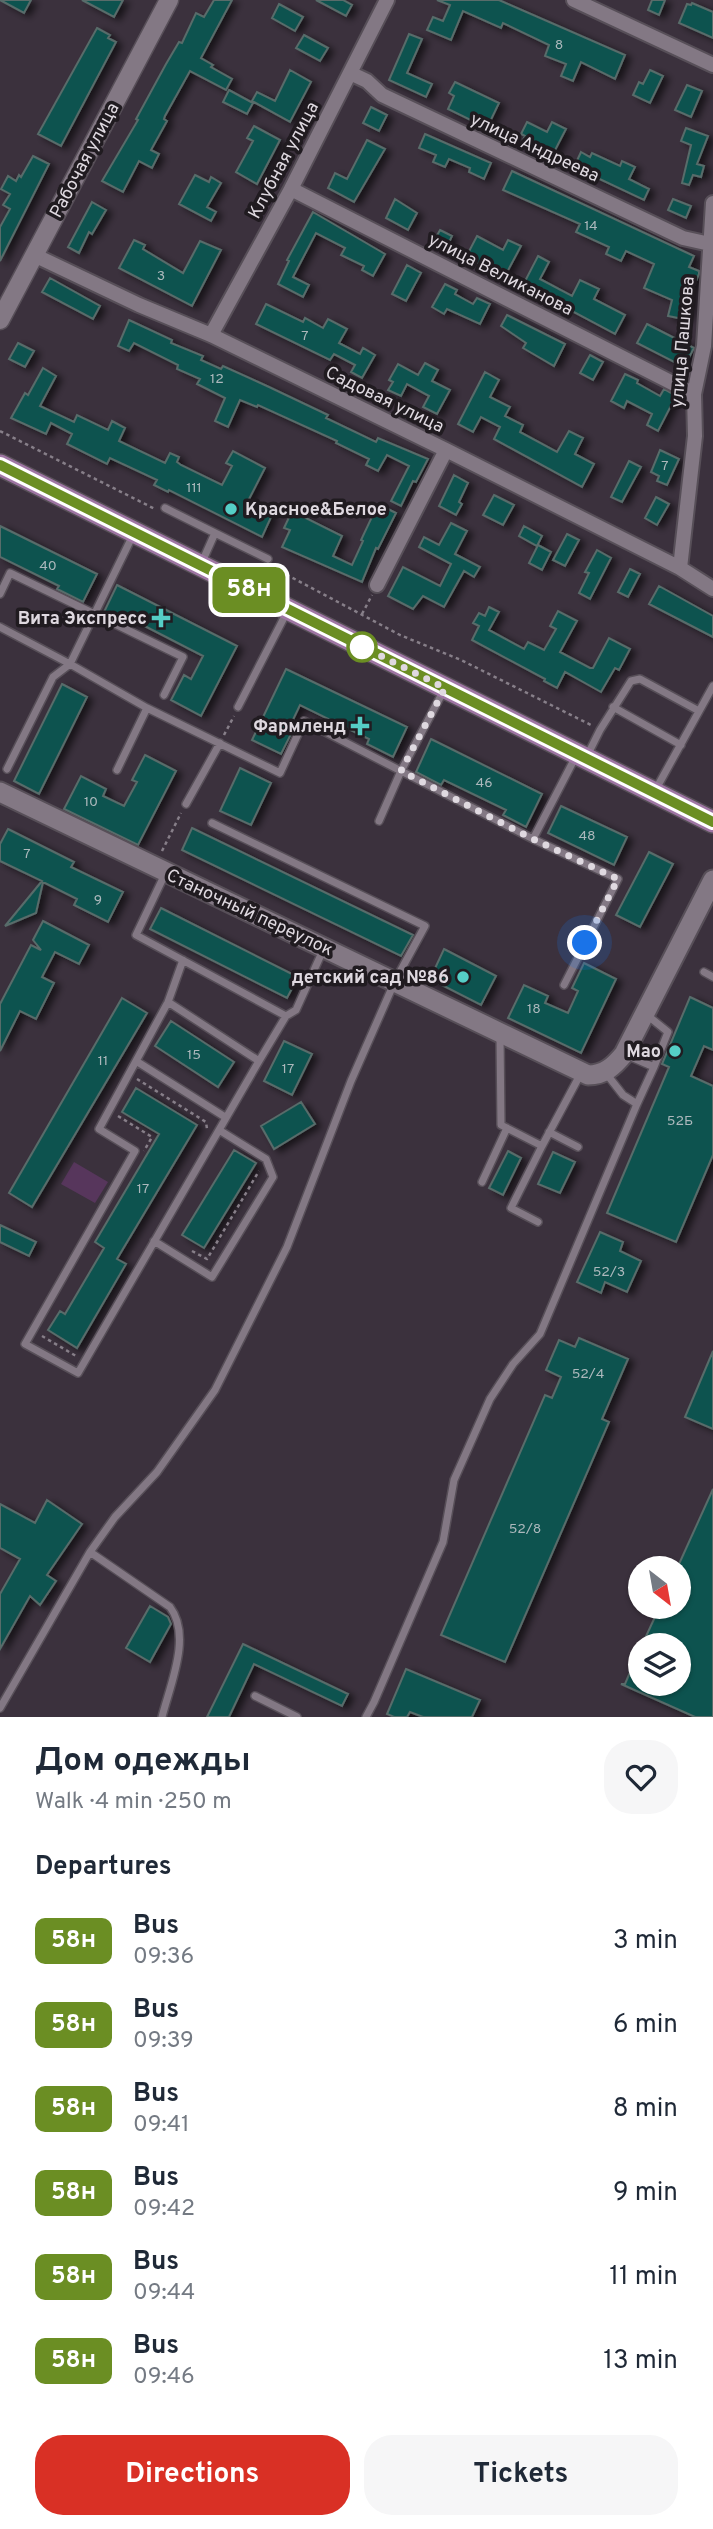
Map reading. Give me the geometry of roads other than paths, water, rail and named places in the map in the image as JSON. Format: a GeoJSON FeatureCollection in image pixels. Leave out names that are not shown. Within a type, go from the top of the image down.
{"type":"FeatureCollection","features":[{"type":"Feature","properties":{"kind":"main road"},"geometry":{"type":"LineString","coordinates":[[0,465],[713,822]]}},
{"type":"Feature","properties":{"kind":"main road","name":"Станочный переулок"},"geometry":{"type":"LineString","coordinates":[[0,792],[581,1072],[588,1075],[605,1072]]}},
{"type":"Feature","properties":{"kind":"main road"},"geometry":{"type":"LineString","coordinates":[[605,1072],[624,1054],[713,880]]}},
{"type":"Feature","properties":{"kind":"street","name":"Рабочая улица"},"geometry":{"type":"LineString","coordinates":[[0,320],[169,0]]}},
{"type":"Feature","properties":{"kind":"street","name":"Клубная улица"},"geometry":{"type":"LineString","coordinates":[[211,335],[291,189],[387,0]]}},
{"type":"Feature","properties":{"kind":"street"},"geometry":{"type":"LineString","coordinates":[[574,0],[713,65]]}},
{"type":"Feature","properties":{"kind":"street","name":"улица Андреева"},"geometry":{"type":"LineString","coordinates":[[350,73],[367,81],[382,95],[683,238],[710,244]]}},
{"type":"Feature","properties":{"kind":"street","name":"улица Великанова"},"geometry":{"type":"LineString","coordinates":[[291,189],[694,394]]}},
{"type":"Feature","properties":{"kind":"street","name":"улица Пашкова"},"geometry":{"type":"LineString","coordinates":[[680,568],[695,436],[694,394],[704,346],[713,203]]}},
{"type":"Feature","properties":{"kind":"street","name":"Садовая улица"},"geometry":{"type":"LineString","coordinates":[[34,255],[139,305],[211,335],[446,450],[680,568],[713,589]]}},
{"type":"Feature","properties":{"kind":"street"},"geometry":{"type":"LineString","coordinates":[[377,584],[446,450]]}},
{"type":"Feature","properties":{"kind":"lane"},"geometry":{"type":"LineString","coordinates":[[164,510],[269,562]]}},
{"type":"Feature","properties":{"kind":"lane"},"geometry":{"type":"LineString","coordinates":[[7,769],[53,677],[69,664],[134,533]]}},
{"type":"Feature","properties":{"kind":"lane"},"geometry":{"type":"LineString","coordinates":[[200,566],[215,533]]}},
{"type":"Feature","properties":{"kind":"lane"},"geometry":{"type":"LineString","coordinates":[[0,594],[10,573],[183,657],[164,695]]}},
{"type":"Feature","properties":{"kind":"lane"},"geometry":{"type":"LineString","coordinates":[[239,707],[288,610]]}},
{"type":"Feature","properties":{"kind":"lane"},"geometry":{"type":"LineString","coordinates":[[0,627],[147,708],[280,773],[304,721],[533,839],[618,879],[564,985]]}},
{"type":"Feature","properties":{"kind":"lane"},"geometry":{"type":"LineString","coordinates":[[533,839],[581,756],[631,681],[639,679],[699,711]]}},
{"type":"Feature","properties":{"kind":"lane"},"geometry":{"type":"LineString","coordinates":[[655,792],[713,686]]}},
{"type":"Feature","properties":{"kind":"lane"},"geometry":{"type":"LineString","coordinates":[[379,821],[401,771],[445,688]]}},
{"type":"Feature","properties":{"kind":"lane"},"geometry":{"type":"LineString","coordinates":[[613,707],[681,744]]}},
{"type":"Feature","properties":{"kind":"lane"},"geometry":{"type":"LineString","coordinates":[[117,770],[147,708]]}},
{"type":"Feature","properties":{"kind":"lane"},"geometry":{"type":"LineString","coordinates":[[186,804],[220,743]]}},
{"type":"Feature","properties":{"kind":"lane"},"geometry":{"type":"LineString","coordinates":[[0,1708],[90,1552],[114,1517],[157,1472],[215,1390],[287,1247],[351,1081],[395,981],[425,926],[212,823]]}},
{"type":"Feature","properties":{"kind":"lane"},"geometry":{"type":"LineString","coordinates":[[160,869],[136,935],[286,1016]]}},
{"type":"Feature","properties":{"kind":"lane"},"geometry":{"type":"LineString","coordinates":[[183,960],[168,1002],[99,1129],[135,1151],[25,1344],[78,1373],[258,1060],[286,1016],[296,1010],[324,947]]}},
{"type":"Feature","properties":{"kind":"lane"},"geometry":{"type":"LineString","coordinates":[[704,972],[713,977]]}},
{"type":"Feature","properties":{"kind":"lane"},"geometry":{"type":"LineString","coordinates":[[168,1002],[258,1060]]}},
{"type":"Feature","properties":{"kind":"lane"},"geometry":{"type":"LineString","coordinates":[[366,1717],[443,1542],[454,1480],[490,1399],[513,1364],[540,1334],[668,1032],[645,1014]]}},
{"type":"Feature","properties":{"kind":"lane"},"geometry":{"type":"LineString","coordinates":[[500,1032],[501,1125],[542,1146]]}},
{"type":"Feature","properties":{"kind":"lane"},"geometry":{"type":"LineString","coordinates":[[624,1054],[654,1067]]}},
{"type":"Feature","properties":{"kind":"lane"},"geometry":{"type":"LineString","coordinates":[[136,1061],[226,1117]]}},
{"type":"Feature","properties":{"kind":"lane"},"geometry":{"type":"LineString","coordinates":[[538,1222],[511,1208],[581,1072]]}},
{"type":"Feature","properties":{"kind":"lane"},"geometry":{"type":"LineString","coordinates":[[605,1072],[622,1095],[637,1104]]}},
{"type":"Feature","properties":{"kind":"lane"},"geometry":{"type":"LineString","coordinates":[[482,1182],[507,1128]]}},
{"type":"Feature","properties":{"kind":"lane"},"geometry":{"type":"LineString","coordinates":[[154,1241],[212,1277],[273,1177],[266,1159],[219,1129]]}},
{"type":"Feature","properties":{"kind":"lane"},"geometry":{"type":"LineString","coordinates":[[549,1132],[578,1147]]}},
{"type":"Feature","properties":{"kind":"lane"},"geometry":{"type":"LineString","coordinates":[[90,1552],[170,1607],[179,1618],[180,1645],[162,1717]]}},
{"type":"Feature","properties":{"kind":"lane"},"geometry":{"type":"LineString","coordinates":[[255,1696],[297,1717]]}},
{"type":"Feature","properties":{"kind":"place","name":"Красное&Белое"},"geometry":{"type":"Point","coordinates":[231,509]}},
{"type":"Feature","properties":{"kind":"place","name":"Вита Экспресс"},"geometry":{"type":"Point","coordinates":[161,618]}},
{"type":"Feature","properties":{"kind":"place","name":"Фармленд"},"geometry":{"type":"Point","coordinates":[360,726]}},
{"type":"Feature","properties":{"kind":"place","name":"детский сад №86"},"geometry":{"type":"Point","coordinates":[463,977]}},
{"type":"Feature","properties":{"kind":"place","name":"Мао"},"geometry":{"type":"Point","coordinates":[675,1051]}}]}
